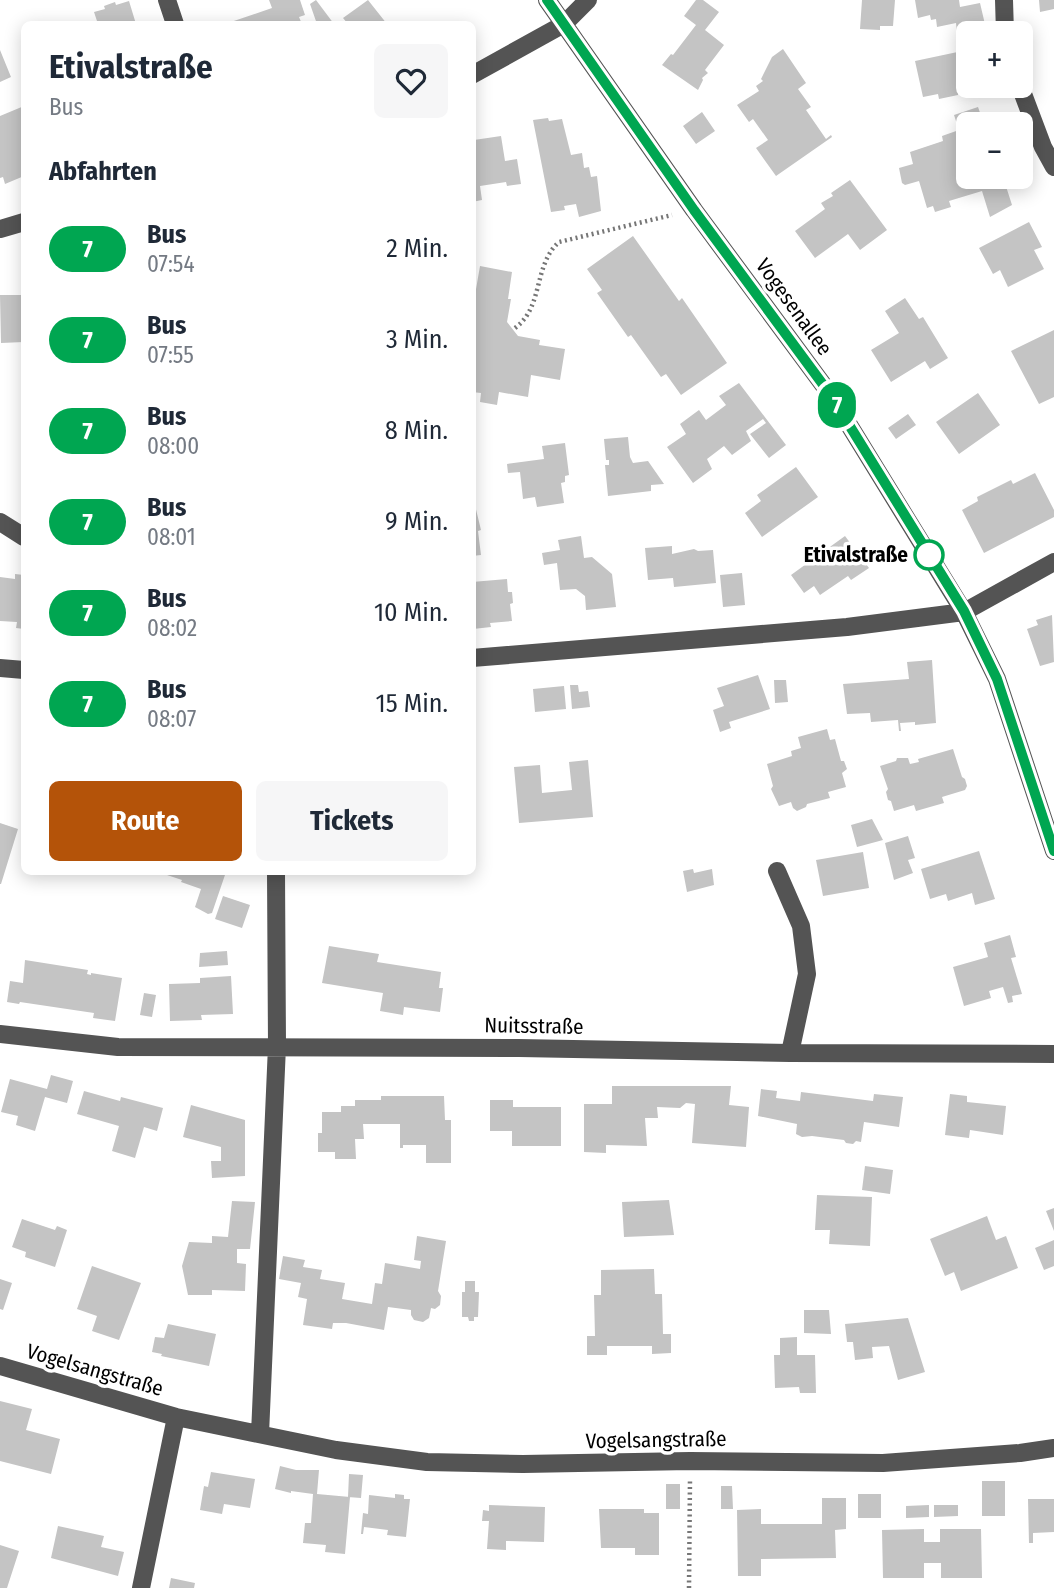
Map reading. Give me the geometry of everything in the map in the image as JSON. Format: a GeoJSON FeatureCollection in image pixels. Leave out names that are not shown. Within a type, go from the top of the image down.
{"type":"FeatureCollection","features":[{"type":"Feature","properties":{"kind":"street"},"geometry":{"type":"LineString","coordinates":[[167,0],[174,21]]}},
{"type":"Feature","properties":{"kind":"street","name":"Vogesenallee"},"geometry":{"type":"LineString","coordinates":[[547,0],[694,210],[830,394],[964,611],[997,679],[1054,851]]}},
{"type":"Feature","properties":{"kind":"street"},"geometry":{"type":"LineString","coordinates":[[476,73],[564,24],[588,0]]}},
{"type":"Feature","properties":{"kind":"street"},"geometry":{"type":"LineString","coordinates":[[1004,0],[1005,21]]}},
{"type":"Feature","properties":{"kind":"street"},"geometry":{"type":"LineString","coordinates":[[1025,98],[1043,147],[1054,167]]}},
{"type":"Feature","properties":{"kind":"street"},"geometry":{"type":"LineString","coordinates":[[0,229],[21,223]]}},
{"type":"Feature","properties":{"kind":"street"},"geometry":{"type":"LineString","coordinates":[[0,522],[21,535]]}},
{"type":"Feature","properties":{"kind":"street"},"geometry":{"type":"LineString","coordinates":[[476,658],[847,627],[964,611],[1054,562]]}},
{"type":"Feature","properties":{"kind":"street"},"geometry":{"type":"LineString","coordinates":[[0,668],[21,670]]}},
{"type":"Feature","properties":{"kind":"street"},"geometry":{"type":"LineString","coordinates":[[777,871],[801,926],[807,974],[790,1053]]}},
{"type":"Feature","properties":{"kind":"street"},"geometry":{"type":"LineString","coordinates":[[260,1434],[277,1046],[276,875]]}},
{"type":"Feature","properties":{"kind":"street","name":"Nuitsstraße"},"geometry":{"type":"LineString","coordinates":[[0,1034],[118,1047],[277,1046],[1054,1054]]}},
{"type":"Feature","properties":{"kind":"street","name":"Vogelsangstraße"},"geometry":{"type":"LineString","coordinates":[[0,1366],[176,1417],[336,1450],[427,1462],[883,1463],[1054,1448]]}},
{"type":"Feature","properties":{"kind":"street"},"geometry":{"type":"LineString","coordinates":[[141,1588],[176,1417]]}},
{"type":"Feature","properties":{"kind":"path"},"geometry":{"type":"LineString","coordinates":[[515,328],[528,319],[549,251],[559,242],[694,210]]}},
{"type":"Feature","properties":{"kind":"path"},"geometry":{"type":"LineString","coordinates":[[689,1588],[690,1461]]}},
{"type":"Feature","properties":{"kind":"building"},"geometry":{"type":"Polygon","coordinates":[[[269,0],[300,0],[305,15],[299,17],[301,21],[234,21],[272,8],[269,0]]]}},
{"type":"Feature","properties":{"kind":"building"},"geometry":{"type":"Polygon","coordinates":[[[316,0],[332,21],[316,21],[310,4],[316,0]]]}},
{"type":"Feature","properties":{"kind":"building"},"geometry":{"type":"Polygon","coordinates":[[[368,0],[385,21],[346,21],[343,18],[368,0]]]}},
{"type":"Feature","properties":{"kind":"building"},"geometry":{"type":"Polygon","coordinates":[[[696,0],[703,0],[719,12],[705,30],[724,45],[705,70],[708,73],[702,78],[698,90],[662,65],[696,25],[684,16],[696,0]]]}},
{"type":"Feature","properties":{"kind":"building"},"geometry":{"type":"Polygon","coordinates":[[[862,0],[895,0],[893,26],[880,26],[880,30],[860,29],[862,0]]]}},
{"type":"Feature","properties":{"kind":"building"},"geometry":{"type":"Polygon","coordinates":[[[915,0],[959,0],[960,7],[980,3],[984,21],[956,21],[937,27],[936,19],[931,20],[930,15],[918,18],[915,0]]]}},
{"type":"Feature","properties":{"kind":"building"},"geometry":{"type":"Polygon","coordinates":[[[1039,0],[1054,0],[1054,9],[1040,12],[1039,0]]]}},
{"type":"Feature","properties":{"kind":"building"},"geometry":{"type":"Polygon","coordinates":[[[129,1],[135,21],[97,21],[94,12],[115,2],[116,5],[129,1]]]}},
{"type":"Feature","properties":{"kind":"building"},"geometry":{"type":"Polygon","coordinates":[[[783,49],[806,83],[798,89],[811,107],[806,110],[826,139],[831,135],[832,137],[776,176],[756,148],[768,140],[753,119],[749,122],[737,105],[759,91],[756,86],[763,81],[761,79],[772,57],[783,49]]]}},
{"type":"Feature","properties":{"kind":"building"},"geometry":{"type":"Polygon","coordinates":[[[0,50],[11,77],[0,82],[0,50]]]}},
{"type":"Feature","properties":{"kind":"building"},"geometry":{"type":"Polygon","coordinates":[[[956,52],[956,95],[939,99],[938,94],[923,97],[915,61],[956,52]]]}},
{"type":"Feature","properties":{"kind":"building"},"geometry":{"type":"Polygon","coordinates":[[[21,107],[21,177],[5,184],[3,177],[0,178],[0,116],[21,107]]]}},
{"type":"Feature","properties":{"kind":"building"},"geometry":{"type":"Polygon","coordinates":[[[978,107],[980,112],[963,112],[978,107]]]}},
{"type":"Feature","properties":{"kind":"building"},"geometry":{"type":"Polygon","coordinates":[[[702,112],[715,131],[696,144],[683,126],[702,112]]]}},
{"type":"Feature","properties":{"kind":"building"},"geometry":{"type":"Polygon","coordinates":[[[548,118],[549,121],[562,119],[571,155],[582,153],[584,168],[589,167],[591,177],[597,176],[601,211],[579,217],[576,204],[564,206],[565,210],[551,212],[533,120],[548,118]]]}},
{"type":"Feature","properties":{"kind":"building"},"geometry":{"type":"Polygon","coordinates":[[[956,131],[956,189],[1007,189],[1012,205],[990,217],[982,191],[949,201],[951,207],[935,212],[933,206],[927,208],[919,181],[905,185],[902,183],[899,168],[913,164],[910,152],[943,141],[942,136],[956,131]]]}},
{"type":"Feature","properties":{"kind":"building"},"geometry":{"type":"Polygon","coordinates":[[[501,136],[505,161],[517,159],[521,184],[507,186],[506,182],[480,186],[482,200],[476,201],[476,140],[501,136]]]}},
{"type":"Feature","properties":{"kind":"building"},"geometry":{"type":"Polygon","coordinates":[[[850,180],[887,230],[860,250],[848,234],[815,258],[795,231],[825,209],[821,203],[850,180]]]}},
{"type":"Feature","properties":{"kind":"building"},"geometry":{"type":"Polygon","coordinates":[[[1029,222],[1042,247],[1034,250],[1044,269],[1008,287],[1000,270],[993,274],[979,248],[1029,222]]]}},
{"type":"Feature","properties":{"kind":"building"},"geometry":{"type":"Polygon","coordinates":[[[633,236],[679,301],[682,298],[727,363],[681,395],[666,374],[661,377],[631,335],[628,337],[597,293],[602,290],[587,269],[633,236]]]}},
{"type":"Feature","properties":{"kind":"building"},"geometry":{"type":"Polygon","coordinates":[[[480,266],[512,272],[507,322],[518,336],[540,340],[539,345],[565,349],[560,380],[531,375],[528,397],[499,392],[497,405],[480,402],[481,393],[476,392],[476,289],[480,266]]]}},
{"type":"Feature","properties":{"kind":"building"},"geometry":{"type":"Polygon","coordinates":[[[0,295],[21,295],[21,342],[1,343],[0,295]]]}},
{"type":"Feature","properties":{"kind":"building"},"geometry":{"type":"Polygon","coordinates":[[[905,298],[919,319],[923,317],[948,358],[930,369],[925,361],[891,382],[871,350],[899,333],[885,311],[905,298]]]}},
{"type":"Feature","properties":{"kind":"building"},"geometry":{"type":"Polygon","coordinates":[[[1054,330],[1054,397],[1039,404],[1011,351],[1054,330]]]}},
{"type":"Feature","properties":{"kind":"building"},"geometry":{"type":"Polygon","coordinates":[[[739,383],[786,445],[769,458],[750,434],[766,423],[763,419],[746,431],[751,441],[732,455],[724,446],[707,459],[712,469],[693,483],[667,447],[686,434],[680,424],[699,410],[706,420],[726,405],[719,396],[739,383]]]}},
{"type":"Feature","properties":{"kind":"building"},"geometry":{"type":"Polygon","coordinates":[[[978,393],[1000,425],[959,454],[936,422],[978,393]]]}},
{"type":"Feature","properties":{"kind":"building"},"geometry":{"type":"Polygon","coordinates":[[[908,414],[916,425],[896,439],[888,428],[908,414]]]}},
{"type":"Feature","properties":{"kind":"building"},"geometry":{"type":"Polygon","coordinates":[[[628,437],[633,463],[648,461],[664,484],[651,485],[651,491],[608,496],[605,465],[609,465],[609,460],[606,460],[604,439],[628,437]]]}},
{"type":"Feature","properties":{"kind":"building"},"geometry":{"type":"Polygon","coordinates":[[[565,443],[569,475],[565,476],[565,482],[561,483],[564,503],[537,507],[535,497],[523,499],[520,472],[508,473],[507,464],[544,459],[542,446],[565,443]]]}},
{"type":"Feature","properties":{"kind":"building"},"geometry":{"type":"Polygon","coordinates":[[[796,467],[818,497],[762,537],[745,513],[761,501],[757,495],[796,467]]]}},
{"type":"Feature","properties":{"kind":"building"},"geometry":{"type":"Polygon","coordinates":[[[1035,473],[1054,510],[1054,517],[984,553],[962,510],[978,501],[977,497],[1011,480],[1013,484],[1035,473]]]}},
{"type":"Feature","properties":{"kind":"building"},"geometry":{"type":"Polygon","coordinates":[[[476,509],[481,530],[478,531],[481,555],[476,556],[476,509]]]}},
{"type":"Feature","properties":{"kind":"building"},"geometry":{"type":"Polygon","coordinates":[[[581,536],[584,558],[592,557],[612,574],[616,607],[586,610],[585,596],[576,589],[560,590],[557,563],[544,565],[542,553],[560,550],[558,540],[581,536]]]}},
{"type":"Feature","properties":{"kind":"building"},"geometry":{"type":"Polygon","coordinates":[[[845,536],[869,568],[851,580],[848,576],[820,595],[814,586],[804,593],[791,575],[845,536]]]}},
{"type":"Feature","properties":{"kind":"building"},"geometry":{"type":"Polygon","coordinates":[[[672,546],[672,554],[694,549],[713,550],[716,583],[674,587],[673,578],[648,580],[645,548],[672,546]]]}},
{"type":"Feature","properties":{"kind":"building"},"geometry":{"type":"Polygon","coordinates":[[[742,573],[745,605],[723,607],[720,575],[742,573]]]}},
{"type":"Feature","properties":{"kind":"building"},"geometry":{"type":"Polygon","coordinates":[[[15,574],[21,575],[21,629],[16,628],[17,622],[0,621],[0,577],[15,579],[15,574]]]}},
{"type":"Feature","properties":{"kind":"building"},"geometry":{"type":"Polygon","coordinates":[[[507,579],[508,592],[512,592],[512,621],[490,623],[491,627],[476,629],[476,582],[507,579]]]}},
{"type":"Feature","properties":{"kind":"building"},"geometry":{"type":"Polygon","coordinates":[[[1052,615],[1054,662],[1040,666],[1027,629],[1038,625],[1036,620],[1052,615]]]}},
{"type":"Feature","properties":{"kind":"building"},"geometry":{"type":"Polygon","coordinates":[[[932,660],[936,723],[900,723],[899,731],[898,720],[871,722],[870,713],[847,714],[843,684],[909,679],[907,662],[932,660]]]}},
{"type":"Feature","properties":{"kind":"building"},"geometry":{"type":"Polygon","coordinates":[[[758,675],[770,709],[729,722],[731,728],[720,732],[713,710],[724,706],[717,688],[758,675]]]}},
{"type":"Feature","properties":{"kind":"building"},"geometry":{"type":"Polygon","coordinates":[[[774,680],[786,680],[788,702],[775,703],[774,680]]]}},
{"type":"Feature","properties":{"kind":"building"},"geometry":{"type":"Polygon","coordinates":[[[570,685],[578,685],[579,692],[588,691],[590,707],[572,709],[570,685]]]}},
{"type":"Feature","properties":{"kind":"building"},"geometry":{"type":"Polygon","coordinates":[[[564,686],[566,709],[535,712],[533,689],[564,686]]]}},
{"type":"Feature","properties":{"kind":"building"},"geometry":{"type":"Polygon","coordinates":[[[827,729],[830,740],[835,739],[841,761],[844,761],[847,769],[842,773],[846,787],[828,792],[830,798],[807,804],[797,811],[791,802],[779,806],[771,789],[773,786],[767,764],[792,756],[791,751],[801,748],[798,737],[827,729]]]}},
{"type":"Feature","properties":{"kind":"building"},"geometry":{"type":"Polygon","coordinates":[[[953,749],[965,779],[965,790],[942,797],[944,803],[916,811],[914,805],[894,811],[891,801],[888,800],[888,789],[880,766],[896,761],[897,758],[908,758],[910,764],[919,762],[918,759],[953,749]]]}},
{"type":"Feature","properties":{"kind":"building"},"geometry":{"type":"Polygon","coordinates":[[[588,760],[593,817],[519,823],[514,767],[540,765],[542,793],[572,790],[569,762],[588,760]]]}},
{"type":"Feature","properties":{"kind":"building"},"geometry":{"type":"Polygon","coordinates":[[[872,819],[883,840],[857,847],[851,825],[872,819]]]}},
{"type":"Feature","properties":{"kind":"building"},"geometry":{"type":"Polygon","coordinates":[[[0,823],[18,829],[1,884],[0,884],[0,823]]]}},
{"type":"Feature","properties":{"kind":"building"},"geometry":{"type":"Polygon","coordinates":[[[908,836],[915,858],[908,860],[913,873],[894,880],[885,843],[908,836]]]}},
{"type":"Feature","properties":{"kind":"building"},"geometry":{"type":"Polygon","coordinates":[[[979,851],[995,899],[975,905],[972,893],[948,901],[946,894],[930,899],[921,869],[979,851]]]}},
{"type":"Feature","properties":{"kind":"building"},"geometry":{"type":"Polygon","coordinates":[[[863,852],[869,888],[823,896],[816,860],[863,852]]]}},
{"type":"Feature","properties":{"kind":"building"},"geometry":{"type":"Polygon","coordinates":[[[693,869],[694,873],[712,869],[714,885],[687,892],[683,871],[693,869]]]}},
{"type":"Feature","properties":{"kind":"building"},"geometry":{"type":"Polygon","coordinates":[[[167,875],[225,875],[212,913],[208,914],[195,907],[201,889],[181,882],[182,880],[167,875]]]}},
{"type":"Feature","properties":{"kind":"building"},"geometry":{"type":"Polygon","coordinates":[[[223,896],[250,905],[242,928],[215,919],[223,896]]]}},
{"type":"Feature","properties":{"kind":"building"},"geometry":{"type":"Polygon","coordinates":[[[1010,935],[1016,957],[1011,958],[1022,994],[1012,996],[1013,1002],[1008,1003],[1003,987],[989,991],[991,998],[964,1006],[953,967],[988,957],[984,943],[1010,935]]]}},
{"type":"Feature","properties":{"kind":"building"},"geometry":{"type":"Polygon","coordinates":[[[329,946],[379,954],[377,962],[441,972],[439,988],[443,988],[440,1012],[404,1007],[403,1015],[380,1011],[383,993],[322,983],[329,946]]]}},
{"type":"Feature","properties":{"kind":"building"},"geometry":{"type":"Polygon","coordinates":[[[227,951],[228,965],[199,967],[200,953],[227,951]]]}},
{"type":"Feature","properties":{"kind":"building"},"geometry":{"type":"Polygon","coordinates":[[[25,960],[88,970],[87,974],[91,975],[122,978],[115,1021],[93,1018],[94,1013],[7,1002],[10,981],[23,983],[25,960]]]}},
{"type":"Feature","properties":{"kind":"building"},"geometry":{"type":"Polygon","coordinates":[[[231,976],[233,1014],[201,1015],[202,1020],[170,1021],[169,984],[200,983],[200,978],[231,976]]]}},
{"type":"Feature","properties":{"kind":"building"},"geometry":{"type":"Polygon","coordinates":[[[144,993],[156,995],[152,1017],[140,1015],[144,993]]]}},
{"type":"Feature","properties":{"kind":"building"},"geometry":{"type":"Polygon","coordinates":[[[51,1075],[73,1081],[67,1103],[45,1097],[35,1131],[16,1125],[18,1116],[1,1112],[10,1079],[47,1089],[51,1075]]]}},
{"type":"Feature","properties":{"kind":"building"},"geometry":{"type":"Polygon","coordinates":[[[612,1086],[731,1086],[729,1105],[749,1107],[746,1147],[692,1143],[695,1104],[686,1103],[680,1108],[657,1107],[658,1118],[645,1118],[647,1146],[606,1145],[606,1153],[584,1152],[584,1104],[612,1104],[612,1086]]]}},
{"type":"Feature","properties":{"kind":"building"},"geometry":{"type":"Polygon","coordinates":[[[761,1089],[777,1091],[776,1098],[800,1101],[801,1092],[873,1101],[874,1094],[903,1097],[899,1127],[864,1122],[861,1142],[856,1141],[853,1144],[844,1140],[802,1137],[796,1134],[797,1124],[758,1116],[761,1089]]]}},
{"type":"Feature","properties":{"kind":"building"},"geometry":{"type":"Polygon","coordinates":[[[84,1091],[120,1101],[121,1097],[163,1108],[157,1131],[144,1127],[135,1158],[112,1151],[119,1126],[77,1114],[84,1091]]]}},
{"type":"Feature","properties":{"kind":"building"},"geometry":{"type":"Polygon","coordinates":[[[950,1094],[967,1096],[967,1102],[1006,1106],[1003,1135],[970,1130],[969,1138],[945,1135],[950,1094]]]}},
{"type":"Feature","properties":{"kind":"building"},"geometry":{"type":"Polygon","coordinates":[[[381,1096],[444,1096],[445,1120],[451,1120],[451,1163],[426,1163],[426,1145],[403,1145],[403,1148],[400,1148],[400,1124],[363,1124],[364,1139],[355,1139],[356,1159],[335,1159],[335,1152],[318,1152],[322,1112],[341,1112],[341,1106],[355,1106],[355,1100],[381,1100],[381,1096]]]}},
{"type":"Feature","properties":{"kind":"building"},"geometry":{"type":"Polygon","coordinates":[[[490,1100],[513,1100],[513,1107],[561,1107],[561,1146],[512,1146],[512,1131],[490,1131],[490,1100]]]}},
{"type":"Feature","properties":{"kind":"building"},"geometry":{"type":"Polygon","coordinates":[[[191,1105],[245,1120],[245,1176],[212,1178],[211,1161],[221,1161],[221,1147],[183,1137],[191,1105]]]}},
{"type":"Feature","properties":{"kind":"building"},"geometry":{"type":"Polygon","coordinates":[[[865,1166],[893,1170],[890,1194],[862,1190],[865,1166]]]}},
{"type":"Feature","properties":{"kind":"building"},"geometry":{"type":"Polygon","coordinates":[[[817,1195],[872,1197],[870,1246],[829,1244],[830,1230],[815,1230],[817,1195]]]}},
{"type":"Feature","properties":{"kind":"building"},"geometry":{"type":"Polygon","coordinates":[[[669,1200],[674,1235],[624,1237],[622,1202],[669,1200]]]}},
{"type":"Feature","properties":{"kind":"building"},"geometry":{"type":"Polygon","coordinates":[[[232,1201],[255,1202],[250,1249],[237,1249],[237,1263],[246,1264],[245,1291],[212,1290],[212,1295],[188,1295],[182,1266],[189,1242],[212,1243],[212,1236],[228,1237],[232,1201]]]}},
{"type":"Feature","properties":{"kind":"building"},"geometry":{"type":"Polygon","coordinates":[[[1054,1208],[1054,1231],[1046,1211],[1054,1208]]]}},
{"type":"Feature","properties":{"kind":"building"},"geometry":{"type":"Polygon","coordinates":[[[987,1216],[996,1240],[1006,1236],[1018,1268],[961,1291],[954,1272],[945,1276],[930,1239],[987,1216]]]}},
{"type":"Feature","properties":{"kind":"building"},"geometry":{"type":"Polygon","coordinates":[[[22,1219],[55,1230],[57,1226],[67,1230],[55,1267],[25,1257],[26,1252],[12,1247],[22,1219]]]}},
{"type":"Feature","properties":{"kind":"building"},"geometry":{"type":"Polygon","coordinates":[[[417,1236],[446,1241],[438,1291],[441,1296],[440,1305],[435,1309],[431,1308],[429,1318],[423,1322],[414,1320],[411,1310],[388,1307],[384,1330],[346,1323],[333,1323],[332,1329],[303,1325],[307,1299],[298,1297],[301,1283],[279,1279],[283,1256],[305,1260],[303,1267],[322,1270],[320,1279],[345,1283],[342,1299],[372,1304],[375,1283],[382,1284],[385,1263],[420,1269],[421,1261],[414,1260],[417,1236]]]}},
{"type":"Feature","properties":{"kind":"building"},"geometry":{"type":"Polygon","coordinates":[[[1054,1240],[1054,1266],[1044,1270],[1035,1248],[1054,1240]]]}},
{"type":"Feature","properties":{"kind":"building"},"geometry":{"type":"Polygon","coordinates":[[[92,1266],[141,1283],[119,1340],[92,1331],[97,1316],[77,1309],[92,1266]]]}},
{"type":"Feature","properties":{"kind":"building"},"geometry":{"type":"Polygon","coordinates":[[[654,1269],[655,1294],[662,1294],[663,1334],[671,1334],[671,1353],[652,1354],[652,1346],[607,1346],[607,1355],[587,1355],[587,1336],[595,1336],[594,1295],[601,1295],[601,1270],[654,1269]]]}},
{"type":"Feature","properties":{"kind":"building"},"geometry":{"type":"Polygon","coordinates":[[[0,1279],[12,1283],[3,1310],[0,1309],[0,1279]]]}},
{"type":"Feature","properties":{"kind":"building"},"geometry":{"type":"Polygon","coordinates":[[[465,1281],[475,1281],[475,1292],[479,1292],[478,1317],[474,1317],[474,1321],[462,1317],[465,1281]]]}},
{"type":"Feature","properties":{"kind":"building"},"geometry":{"type":"Polygon","coordinates":[[[804,1310],[829,1310],[831,1334],[804,1333],[804,1310]]]}},
{"type":"Feature","properties":{"kind":"building"},"geometry":{"type":"Polygon","coordinates":[[[908,1318],[925,1372],[898,1380],[889,1346],[872,1347],[873,1358],[855,1360],[853,1342],[847,1342],[845,1324],[908,1318]]]}},
{"type":"Feature","properties":{"kind":"building"},"geometry":{"type":"Polygon","coordinates":[[[168,1324],[216,1334],[209,1366],[152,1352],[155,1337],[164,1338],[168,1324]]]}},
{"type":"Feature","properties":{"kind":"building"},"geometry":{"type":"Polygon","coordinates":[[[797,1337],[797,1355],[815,1355],[816,1393],[800,1393],[799,1387],[775,1388],[774,1355],[780,1355],[780,1338],[797,1337]]]}},
{"type":"Feature","properties":{"kind":"building"},"geometry":{"type":"Polygon","coordinates":[[[0,1401],[32,1409],[26,1430],[60,1439],[51,1474],[0,1461],[0,1401]]]}},
{"type":"Feature","properties":{"kind":"building"},"geometry":{"type":"Polygon","coordinates":[[[280,1466],[296,1470],[319,1470],[317,1494],[350,1497],[345,1554],[325,1552],[326,1545],[303,1543],[305,1523],[311,1523],[313,1494],[275,1489],[280,1466]]]}},
{"type":"Feature","properties":{"kind":"building"},"geometry":{"type":"Polygon","coordinates":[[[211,1472],[255,1479],[250,1508],[224,1504],[222,1514],[200,1510],[204,1486],[208,1487],[211,1472]]]}},
{"type":"Feature","properties":{"kind":"building"},"geometry":{"type":"Polygon","coordinates":[[[349,1474],[363,1475],[361,1498],[348,1497],[349,1474]]]}},
{"type":"Feature","properties":{"kind":"building"},"geometry":{"type":"Polygon","coordinates":[[[982,1481],[1005,1481],[1005,1516],[982,1516],[982,1481]]]}},
{"type":"Feature","properties":{"kind":"building"},"geometry":{"type":"Polygon","coordinates":[[[666,1484],[680,1484],[680,1509],[666,1509],[666,1484]]]}},
{"type":"Feature","properties":{"kind":"building"},"geometry":{"type":"Polygon","coordinates":[[[721,1486],[732,1486],[733,1509],[721,1509],[721,1486]]]}},
{"type":"Feature","properties":{"kind":"building"},"geometry":{"type":"Polygon","coordinates":[[[395,1494],[410,1499],[406,1537],[387,1535],[388,1530],[364,1527],[361,1534],[363,1513],[368,1514],[369,1495],[395,1498],[395,1494]]]}},
{"type":"Feature","properties":{"kind":"building"},"geometry":{"type":"Polygon","coordinates":[[[858,1494],[881,1494],[881,1518],[858,1518],[858,1494]]]}},
{"type":"Feature","properties":{"kind":"building"},"geometry":{"type":"Polygon","coordinates":[[[822,1498],[846,1498],[846,1529],[835,1530],[836,1558],[761,1559],[761,1576],[738,1576],[737,1510],[761,1509],[761,1524],[822,1524],[822,1498]]]}},
{"type":"Feature","properties":{"kind":"building"},"geometry":{"type":"Polygon","coordinates":[[[1028,1499],[1054,1499],[1054,1532],[1033,1533],[1033,1543],[1029,1543],[1028,1499]]]}},
{"type":"Feature","properties":{"kind":"building"},"geometry":{"type":"Polygon","coordinates":[[[489,1505],[545,1507],[544,1542],[506,1541],[506,1550],[487,1549],[489,1521],[482,1521],[483,1510],[489,1511],[489,1505]]]}},
{"type":"Feature","properties":{"kind":"building"},"geometry":{"type":"Polygon","coordinates":[[[929,1505],[929,1517],[906,1518],[906,1506],[929,1505]]]}},
{"type":"Feature","properties":{"kind":"building"},"geometry":{"type":"Polygon","coordinates":[[[934,1505],[958,1505],[958,1516],[934,1517],[934,1505]]]}},
{"type":"Feature","properties":{"kind":"building"},"geometry":{"type":"Polygon","coordinates":[[[599,1509],[644,1509],[644,1513],[659,1513],[659,1555],[635,1555],[635,1548],[601,1548],[599,1509]]]}},
{"type":"Feature","properties":{"kind":"building"},"geometry":{"type":"Polygon","coordinates":[[[58,1526],[104,1536],[101,1547],[124,1552],[118,1576],[51,1558],[58,1526]]]}},
{"type":"Feature","properties":{"kind":"building"},"geometry":{"type":"Polygon","coordinates":[[[924,1529],[924,1542],[940,1542],[940,1529],[981,1529],[982,1578],[941,1578],[941,1563],[924,1563],[924,1578],[883,1578],[882,1530],[924,1529]]]}},
{"type":"Feature","properties":{"kind":"building"},"geometry":{"type":"Polygon","coordinates":[[[0,1545],[19,1551],[7,1588],[0,1588],[0,1545]]]}},
{"type":"Feature","properties":{"kind":"building"},"geometry":{"type":"Polygon","coordinates":[[[171,1578],[195,1583],[194,1588],[169,1588],[171,1578]]]}},
{"type":"Feature","properties":{"kind":"bus line","name":"7"},"geometry":{"type":"LineString","coordinates":[[547,0],[694,210],[830,394],[964,611],[997,679],[1054,851]]}},
{"type":"Feature","properties":{"kind":"place","name":"Etivalstraße"},"geometry":{"type":"Point","coordinates":[929,555]}}]}
